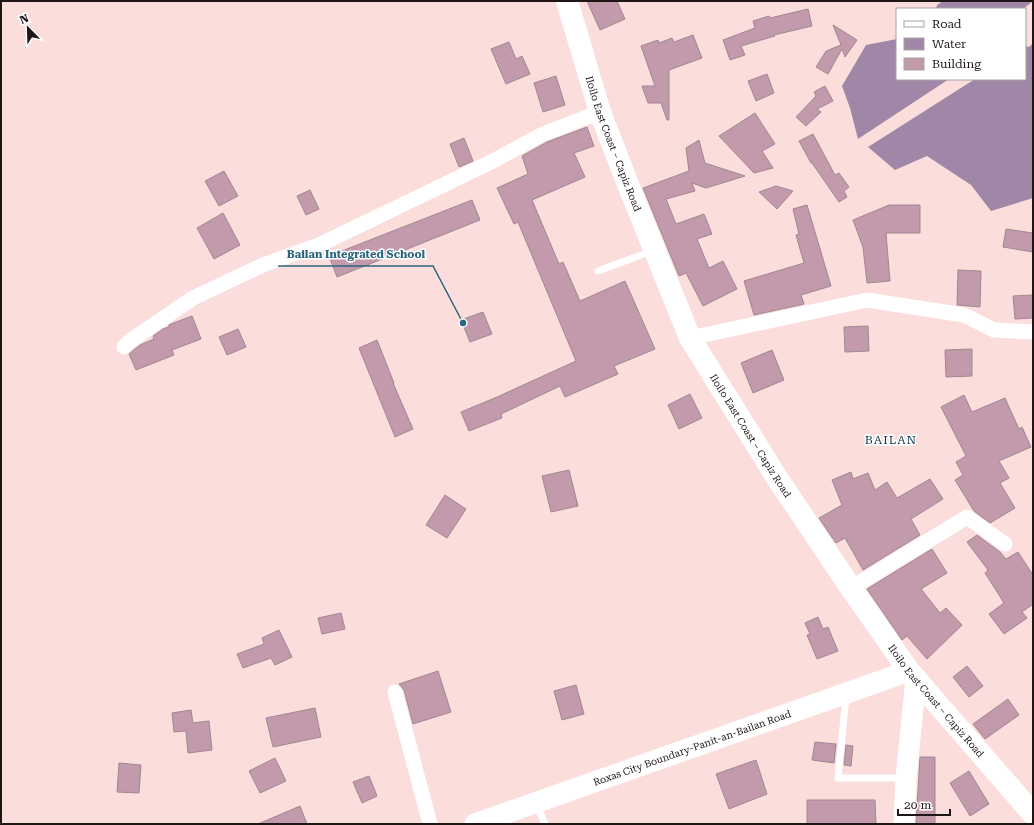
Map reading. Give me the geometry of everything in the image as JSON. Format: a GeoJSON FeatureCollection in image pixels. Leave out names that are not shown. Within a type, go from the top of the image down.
{"type":"FeatureCollection","features":[{"type":"Feature","properties":{"kind":"main road","name":"Iloilo East Coast – Capiz Road"},"geometry":{"type":"LineString","coordinates":[[567,1],[600,112],[690,338],[779,482],[851,588],[913,675],[1033,814]]}},
{"type":"Feature","properties":{"kind":"main road","name":"Roxas City Boundary-Panit-an-Bailan Road"},"geometry":{"type":"LineString","coordinates":[[475,824],[846,694],[913,675]]}},
{"type":"Feature","properties":{"kind":"main road"},"geometry":{"type":"LineString","coordinates":[[904,824],[913,675]]}},
{"type":"Feature","properties":{"kind":"street"},"geometry":{"type":"LineString","coordinates":[[124,347],[194,298],[263,265],[321,244],[491,162],[542,134],[600,112]]}},
{"type":"Feature","properties":{"kind":"street"},"geometry":{"type":"LineString","coordinates":[[690,338],[867,300],[964,315],[994,330],[1033,332]]}},
{"type":"Feature","properties":{"kind":"street"},"geometry":{"type":"LineString","coordinates":[[851,588],[967,517],[1005,544]]}},
{"type":"Feature","properties":{"kind":"street"},"geometry":{"type":"LineString","coordinates":[[395,692],[430,824]]}},
{"type":"Feature","properties":{"kind":"lane"},"geometry":{"type":"LineString","coordinates":[[598,271],[655,250]]}},
{"type":"Feature","properties":{"kind":"lane"},"geometry":{"type":"LineString","coordinates":[[846,694],[838,778],[906,778]]}},
{"type":"Feature","properties":{"kind":"lane"},"geometry":{"type":"LineString","coordinates":[[536,803],[545,824]]}},
{"type":"Feature","properties":{"kind":"water"},"geometry":{"type":"Polygon","coordinates":[[[943,1],[1033,1],[1024,8],[936,8],[937,5],[943,1]]]}},
{"type":"Feature","properties":{"kind":"water"},"geometry":{"type":"Polygon","coordinates":[[[896,39],[896,80],[947,80],[858,139],[850,108],[842,86],[866,45],[896,39]]]}},
{"type":"Feature","properties":{"kind":"water"},"geometry":{"type":"Polygon","coordinates":[[[1033,43],[1033,198],[991,211],[971,185],[927,156],[895,170],[868,147],[973,80],[1026,80],[1026,46],[1029,47],[1033,43]]]}},
{"type":"Feature","properties":{"kind":"building"},"geometry":{"type":"Polygon","coordinates":[[[587,1],[617,1],[625,19],[600,30],[587,1]]]}},
{"type":"Feature","properties":{"kind":"building"},"geometry":{"type":"Polygon","coordinates":[[[808,9],[812,26],[774,35],[775,36],[741,46],[745,55],[730,60],[723,40],[755,28],[753,21],[769,16],[770,18],[808,9]]]}},
{"type":"Feature","properties":{"kind":"building"},"geometry":{"type":"Polygon","coordinates":[[[833,25],[857,40],[845,57],[842,49],[828,74],[816,67],[826,51],[841,45],[833,25]]]}},
{"type":"Feature","properties":{"kind":"building"},"geometry":{"type":"Polygon","coordinates":[[[693,35],[702,58],[669,70],[669,120],[667,120],[661,103],[648,103],[642,86],[655,86],[641,46],[658,40],[659,43],[672,38],[674,42],[693,35]]]}},
{"type":"Feature","properties":{"kind":"building"},"geometry":{"type":"Polygon","coordinates":[[[509,42],[516,59],[522,56],[530,74],[506,84],[491,49],[509,42]]]}},
{"type":"Feature","properties":{"kind":"building"},"geometry":{"type":"Polygon","coordinates":[[[767,74],[774,93],[756,101],[748,81],[767,74]]]}},
{"type":"Feature","properties":{"kind":"building"},"geometry":{"type":"Polygon","coordinates":[[[556,76],[565,105],[543,112],[534,83],[556,76]]]}},
{"type":"Feature","properties":{"kind":"building"},"geometry":{"type":"Polygon","coordinates":[[[825,86],[833,101],[817,109],[821,112],[806,126],[796,117],[816,96],[814,92],[825,86]]]}},
{"type":"Feature","properties":{"kind":"building"},"geometry":{"type":"Polygon","coordinates":[[[755,113],[775,144],[762,151],[773,168],[754,173],[719,136],[755,113]]]}},
{"type":"Feature","properties":{"kind":"building"},"geometry":{"type":"Polygon","coordinates":[[[587,127],[594,146],[574,153],[585,177],[532,200],[559,264],[563,262],[580,301],[625,281],[655,349],[614,366],[618,374],[565,397],[560,386],[501,414],[502,418],[469,431],[461,412],[576,361],[518,222],[514,224],[497,188],[528,174],[522,156],[547,142],[587,127]]]}},
{"type":"Feature","properties":{"kind":"building"},"geometry":{"type":"Polygon","coordinates":[[[813,134],[835,175],[839,173],[849,187],[844,191],[847,197],[839,202],[811,163],[799,141],[813,134]]]}},
{"type":"Feature","properties":{"kind":"building"},"geometry":{"type":"Polygon","coordinates":[[[464,138],[473,161],[459,167],[450,144],[464,138]]]}},
{"type":"Feature","properties":{"kind":"building"},"geometry":{"type":"Polygon","coordinates":[[[699,140],[705,163],[745,176],[706,188],[692,183],[695,191],[666,199],[676,224],[704,214],[712,234],[697,239],[709,268],[723,261],[737,289],[703,306],[686,273],[679,276],[643,188],[689,171],[686,148],[699,140]]]}},
{"type":"Feature","properties":{"kind":"building"},"geometry":{"type":"Polygon","coordinates":[[[224,171],[238,196],[219,206],[205,181],[224,171]]]}},
{"type":"Feature","properties":{"kind":"building"},"geometry":{"type":"Polygon","coordinates":[[[776,186],[793,191],[777,209],[759,192],[776,186]]]}},
{"type":"Feature","properties":{"kind":"building"},"geometry":{"type":"Polygon","coordinates":[[[310,190],[319,209],[306,215],[297,196],[310,190]]]}},
{"type":"Feature","properties":{"kind":"building"},"geometry":{"type":"Polygon","coordinates":[[[472,200],[480,220],[337,277],[329,256],[472,200]]]}},
{"type":"Feature","properties":{"kind":"building"},"geometry":{"type":"Polygon","coordinates":[[[807,205],[831,286],[801,295],[804,304],[754,315],[744,281],[804,263],[796,235],[799,234],[793,209],[807,205]]]}},
{"type":"Feature","properties":{"kind":"building"},"geometry":{"type":"Polygon","coordinates":[[[889,205],[920,205],[920,233],[886,233],[890,281],[867,283],[863,247],[853,220],[889,205]]]}},
{"type":"Feature","properties":{"kind":"building"},"geometry":{"type":"Polygon","coordinates":[[[223,213],[240,245],[214,259],[197,228],[223,213]]]}},
{"type":"Feature","properties":{"kind":"building"},"geometry":{"type":"Polygon","coordinates":[[[1006,229],[1033,233],[1033,252],[1003,247],[1006,229]]]}},
{"type":"Feature","properties":{"kind":"building"},"geometry":{"type":"Polygon","coordinates":[[[958,270],[981,271],[980,307],[957,305],[958,270]]]}},
{"type":"Feature","properties":{"kind":"building"},"geometry":{"type":"Polygon","coordinates":[[[1033,295],[1033,318],[1015,319],[1013,296],[1033,295]]]}},
{"type":"Feature","properties":{"kind":"building"},"geometry":{"type":"Polygon","coordinates":[[[483,312],[492,334],[470,342],[461,320],[483,312]]]}},
{"type":"Feature","properties":{"kind":"building"},"geometry":{"type":"Polygon","coordinates":[[[192,316],[201,339],[172,350],[174,355],[136,370],[129,354],[140,345],[154,339],[153,336],[169,327],[169,325],[192,316]]]}},
{"type":"Feature","properties":{"kind":"building"},"geometry":{"type":"Polygon","coordinates":[[[868,326],[869,351],[845,352],[844,327],[868,326]]]}},
{"type":"Feature","properties":{"kind":"building"},"geometry":{"type":"Polygon","coordinates":[[[238,329],[246,347],[227,355],[219,337],[238,329]]]}},
{"type":"Feature","properties":{"kind":"building"},"geometry":{"type":"Polygon","coordinates":[[[377,340],[393,383],[413,429],[395,437],[359,348],[377,340]]]}},
{"type":"Feature","properties":{"kind":"building"},"geometry":{"type":"Polygon","coordinates":[[[972,349],[972,376],[946,377],[945,350],[972,349]]]}},
{"type":"Feature","properties":{"kind":"building"},"geometry":{"type":"Polygon","coordinates":[[[772,350],[784,380],[753,393],[741,363],[772,350]]]}},
{"type":"Feature","properties":{"kind":"building"},"geometry":{"type":"Polygon","coordinates":[[[690,394],[702,418],[679,429],[668,405],[690,394]]]}},
{"type":"Feature","properties":{"kind":"building"},"geometry":{"type":"Polygon","coordinates":[[[964,395],[972,412],[1005,398],[1019,429],[1022,427],[1031,447],[999,461],[1009,478],[1000,483],[1015,508],[990,523],[974,511],[955,480],[963,475],[956,462],[966,456],[941,407],[964,395]]]}},
{"type":"Feature","properties":{"kind":"building"},"geometry":{"type":"Polygon","coordinates":[[[569,470],[578,506],[551,512],[542,476],[569,470]]]}},
{"type":"Feature","properties":{"kind":"building"},"geometry":{"type":"Polygon","coordinates":[[[851,472],[853,479],[868,473],[875,490],[887,482],[897,498],[930,479],[943,499],[911,519],[920,535],[863,570],[845,538],[836,543],[819,518],[842,505],[832,480],[851,472]]]}},
{"type":"Feature","properties":{"kind":"building"},"geometry":{"type":"Polygon","coordinates":[[[445,495],[466,509],[447,538],[426,525],[445,495]]]}},
{"type":"Feature","properties":{"kind":"building"},"geometry":{"type":"Polygon","coordinates":[[[977,535],[1000,552],[1006,559],[1018,552],[1033,575],[1033,604],[1022,612],[1027,618],[1004,634],[989,614],[1004,603],[985,573],[988,570],[967,542],[977,535]]]}},
{"type":"Feature","properties":{"kind":"building"},"geometry":{"type":"Polygon","coordinates":[[[932,549],[947,573],[921,589],[940,613],[946,608],[962,625],[927,659],[907,636],[902,640],[867,589],[932,549]]]}},
{"type":"Feature","properties":{"kind":"building"},"geometry":{"type":"Polygon","coordinates":[[[341,613],[345,629],[322,634],[318,618],[341,613]]]}},
{"type":"Feature","properties":{"kind":"building"},"geometry":{"type":"Polygon","coordinates":[[[818,617],[823,629],[828,627],[838,651],[817,659],[807,635],[810,634],[805,623],[818,617]]]}},
{"type":"Feature","properties":{"kind":"building"},"geometry":{"type":"Polygon","coordinates":[[[279,630],[292,657],[275,665],[271,658],[243,668],[237,654],[264,644],[262,638],[279,630]]]}},
{"type":"Feature","properties":{"kind":"building"},"geometry":{"type":"Polygon","coordinates":[[[967,666],[983,686],[969,697],[953,677],[967,666]]]}},
{"type":"Feature","properties":{"kind":"building"},"geometry":{"type":"Polygon","coordinates":[[[438,671],[451,712],[413,724],[404,690],[399,684],[438,671]]]}},
{"type":"Feature","properties":{"kind":"building"},"geometry":{"type":"Polygon","coordinates":[[[576,685],[584,714],[562,720],[554,691],[576,685]]]}},
{"type":"Feature","properties":{"kind":"building"},"geometry":{"type":"Polygon","coordinates":[[[1008,699],[1019,715],[985,739],[973,724],[1008,699]]]}},
{"type":"Feature","properties":{"kind":"building"},"geometry":{"type":"Polygon","coordinates":[[[315,708],[321,737],[273,747],[266,718],[315,708]]]}},
{"type":"Feature","properties":{"kind":"building"},"geometry":{"type":"Polygon","coordinates":[[[191,710],[193,723],[209,721],[212,750],[188,753],[186,731],[174,732],[172,713],[191,710]]]}},
{"type":"Feature","properties":{"kind":"building"},"geometry":{"type":"Polygon","coordinates":[[[815,742],[836,744],[834,763],[812,760],[815,742]]]}},
{"type":"Feature","properties":{"kind":"building"},"geometry":{"type":"Polygon","coordinates":[[[846,745],[853,746],[851,766],[844,765],[846,745]]]}},
{"type":"Feature","properties":{"kind":"building"},"geometry":{"type":"Polygon","coordinates":[[[920,757],[935,757],[935,824],[916,824],[920,757]]]}},
{"type":"Feature","properties":{"kind":"building"},"geometry":{"type":"Polygon","coordinates":[[[275,758],[286,781],[260,793],[249,771],[275,758]]]}},
{"type":"Feature","properties":{"kind":"building"},"geometry":{"type":"Polygon","coordinates":[[[756,760],[767,794],[729,809],[716,774],[756,760]]]}},
{"type":"Feature","properties":{"kind":"building"},"geometry":{"type":"Polygon","coordinates":[[[119,763],[141,765],[139,793],[117,792],[119,763]]]}},
{"type":"Feature","properties":{"kind":"building"},"geometry":{"type":"Polygon","coordinates":[[[969,771],[989,804],[970,816],[950,783],[969,771]]]}},
{"type":"Feature","properties":{"kind":"building"},"geometry":{"type":"Polygon","coordinates":[[[369,776],[377,796],[362,803],[353,782],[369,776]]]}},
{"type":"Feature","properties":{"kind":"building"},"geometry":{"type":"Polygon","coordinates":[[[807,800],[875,800],[876,824],[807,824],[807,800]]]}},
{"type":"Feature","properties":{"kind":"building"},"geometry":{"type":"Polygon","coordinates":[[[300,806],[307,824],[258,824],[300,806]]]}},
{"type":"Feature","properties":{"kind":"place","name":"Bailan Integrated School"},"geometry":{"type":"Point","coordinates":[463,323]}},
{"type":"Feature","properties":{"kind":"district","name":"BAILAN"},"geometry":{"type":"Point","coordinates":[891,440]}}]}
